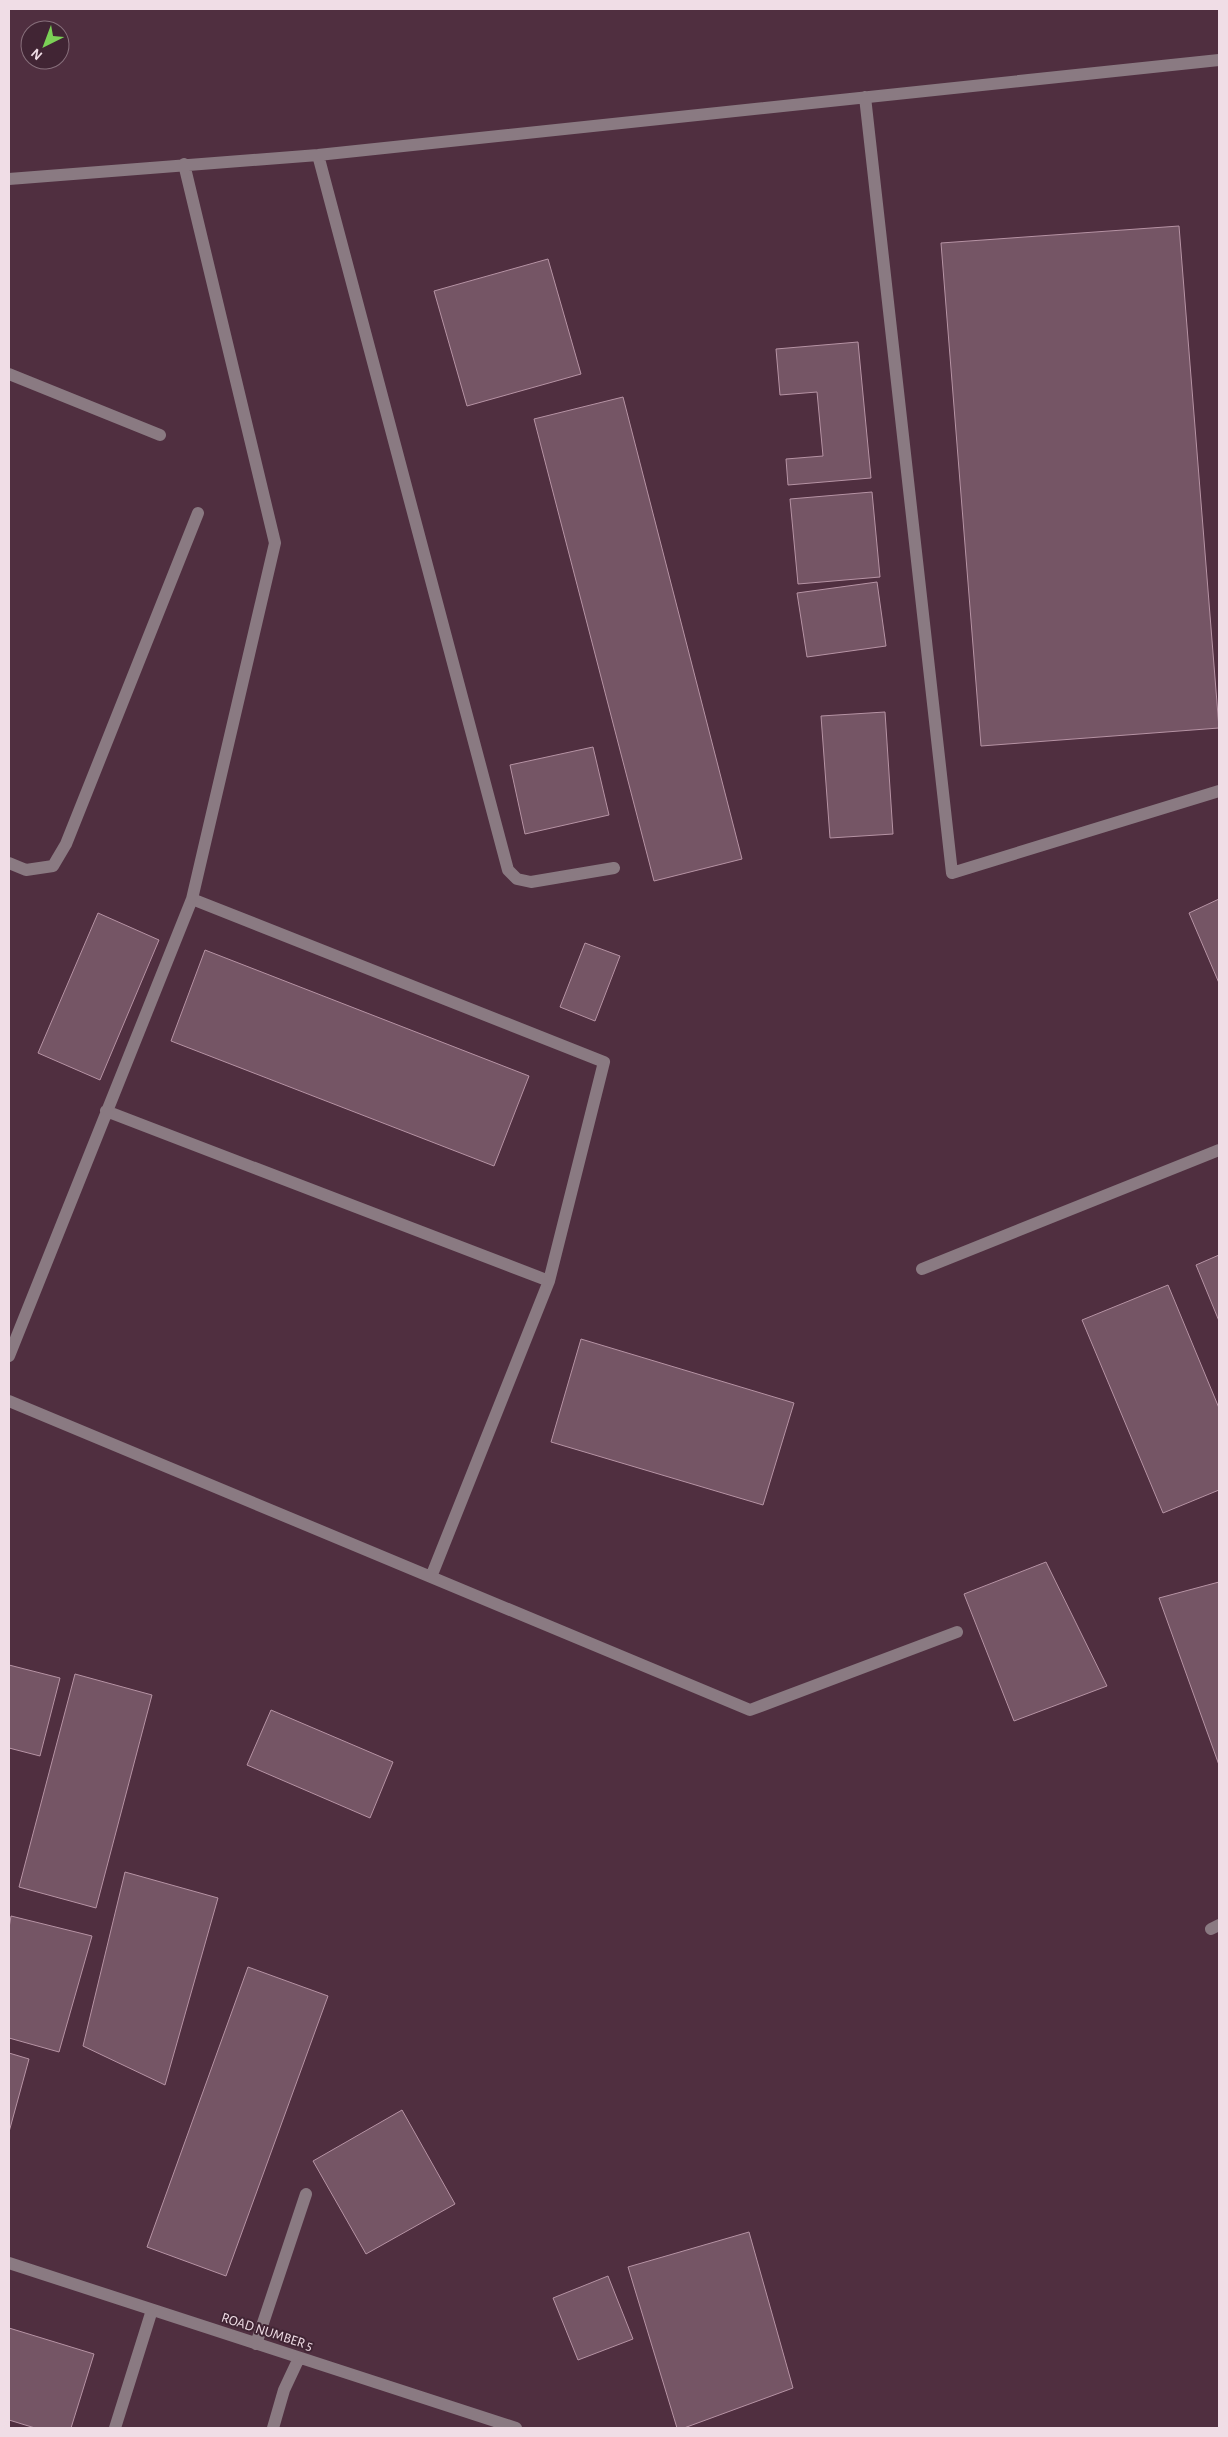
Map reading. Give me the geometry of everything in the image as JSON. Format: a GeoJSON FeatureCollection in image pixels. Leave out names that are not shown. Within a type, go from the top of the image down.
{"type":"FeatureCollection","features":[{"type":"Feature","properties":{"kind":"street"},"geometry":{"type":"LineString","coordinates":[[9,179],[318,155],[1219,60]]}},
{"type":"Feature","properties":{"kind":"street"},"geometry":{"type":"LineString","coordinates":[[866,97],[952,873],[1219,791]]}},
{"type":"Feature","properties":{"kind":"street"},"geometry":{"type":"LineString","coordinates":[[318,155],[508,870],[517,878],[531,882],[614,868]]}},
{"type":"Feature","properties":{"kind":"street"},"geometry":{"type":"LineString","coordinates":[[9,1356],[192,899],[275,544],[184,164]]}},
{"type":"Feature","properties":{"kind":"street"},"geometry":{"type":"LineString","coordinates":[[9,374],[160,435]]}},
{"type":"Feature","properties":{"kind":"street"},"geometry":{"type":"LineString","coordinates":[[9,863],[26,870],[53,866],[66,844],[198,513]]}},
{"type":"Feature","properties":{"kind":"street"},"geometry":{"type":"LineString","coordinates":[[192,899],[604,1062],[549,1281],[431,1577]]}},
{"type":"Feature","properties":{"kind":"street"},"geometry":{"type":"LineString","coordinates":[[106,1111],[549,1281]]}},
{"type":"Feature","properties":{"kind":"street"},"geometry":{"type":"LineString","coordinates":[[922,1269],[1219,1150]]}},
{"type":"Feature","properties":{"kind":"street"},"geometry":{"type":"LineString","coordinates":[[9,1401],[750,1710],[957,1632]]}},
{"type":"Feature","properties":{"kind":"street"},"geometry":{"type":"LineString","coordinates":[[256,2344],[306,2194]]}},
{"type":"Feature","properties":{"kind":"street","name":"ROAD NUMBER 5"},"geometry":{"type":"LineString","coordinates":[[9,2263],[516,2428]]}},
{"type":"Feature","properties":{"kind":"street"},"geometry":{"type":"LineString","coordinates":[[115,2428],[152,2310]]}},
{"type":"Feature","properties":{"kind":"street"},"geometry":{"type":"LineString","coordinates":[[274,2428],[284,2390],[299,2358]]}},
{"type":"Feature","properties":{"kind":"shaded area"},"geometry":{"type":"Polygon","coordinates":[[[9,9],[1219,9],[1219,2428],[9,2428],[9,9]]]}},
{"type":"Feature","properties":{"kind":"building"},"geometry":{"type":"Polygon","coordinates":[[[1179,226],[1219,728],[981,746],[941,243],[1179,226]]]}},
{"type":"Feature","properties":{"kind":"building"},"geometry":{"type":"Polygon","coordinates":[[[548,259],[581,374],[467,406],[434,291],[548,259]]]}},
{"type":"Feature","properties":{"kind":"building"},"geometry":{"type":"Polygon","coordinates":[[[858,342],[871,478],[788,485],[786,459],[823,456],[817,392],[780,395],[776,349],[858,342]]]}},
{"type":"Feature","properties":{"kind":"building"},"geometry":{"type":"Polygon","coordinates":[[[623,397],[742,859],[654,881],[534,419],[623,397]]]}},
{"type":"Feature","properties":{"kind":"building"},"geometry":{"type":"Polygon","coordinates":[[[872,492],[880,577],[798,584],[790,499],[872,492]]]}},
{"type":"Feature","properties":{"kind":"building"},"geometry":{"type":"Polygon","coordinates":[[[877,582],[886,646],[807,657],[797,593],[877,582]]]}},
{"type":"Feature","properties":{"kind":"building"},"geometry":{"type":"Polygon","coordinates":[[[885,712],[893,834],[830,838],[821,716],[885,712]]]}},
{"type":"Feature","properties":{"kind":"building"},"geometry":{"type":"Polygon","coordinates":[[[593,747],[609,815],[525,834],[510,765],[593,747]]]}},
{"type":"Feature","properties":{"kind":"building"},"geometry":{"type":"Polygon","coordinates":[[[1219,899],[1219,983],[1189,913],[1219,899]]]}},
{"type":"Feature","properties":{"kind":"building"},"geometry":{"type":"Polygon","coordinates":[[[98,913],[159,940],[100,1080],[38,1053],[98,913]]]}},
{"type":"Feature","properties":{"kind":"building"},"geometry":{"type":"Polygon","coordinates":[[[585,943],[620,956],[595,1021],[560,1007],[585,943]]]}},
{"type":"Feature","properties":{"kind":"building"},"geometry":{"type":"Polygon","coordinates":[[[205,950],[529,1076],[494,1166],[171,1041],[205,950]]]}},
{"type":"Feature","properties":{"kind":"building"},"geometry":{"type":"Polygon","coordinates":[[[1219,1255],[1219,1321],[1196,1265],[1219,1255]]]}},
{"type":"Feature","properties":{"kind":"building"},"geometry":{"type":"Polygon","coordinates":[[[1168,1285],[1219,1408],[1219,1490],[1163,1513],[1082,1320],[1168,1285]]]}},
{"type":"Feature","properties":{"kind":"building"},"geometry":{"type":"Polygon","coordinates":[[[581,1339],[794,1403],[763,1505],[551,1442],[581,1339]]]}},
{"type":"Feature","properties":{"kind":"building"},"geometry":{"type":"Polygon","coordinates":[[[1046,1562],[1107,1686],[1014,1721],[964,1594],[1046,1562]]]}},
{"type":"Feature","properties":{"kind":"building"},"geometry":{"type":"Polygon","coordinates":[[[1219,1582],[1219,1765],[1159,1598],[1219,1582]]]}},
{"type":"Feature","properties":{"kind":"building"},"geometry":{"type":"Polygon","coordinates":[[[9,1665],[60,1678],[40,1756],[9,1748],[9,1665]]]}},
{"type":"Feature","properties":{"kind":"building"},"geometry":{"type":"Polygon","coordinates":[[[75,1674],[152,1695],[96,1908],[19,1887],[75,1674]]]}},
{"type":"Feature","properties":{"kind":"building"},"geometry":{"type":"Polygon","coordinates":[[[271,1710],[393,1762],[370,1818],[247,1765],[271,1710]]]}},
{"type":"Feature","properties":{"kind":"building"},"geometry":{"type":"Polygon","coordinates":[[[125,1872],[218,1898],[165,2085],[83,2046],[125,1872]]]}},
{"type":"Feature","properties":{"kind":"building"},"geometry":{"type":"Polygon","coordinates":[[[11,1916],[92,1936],[59,2052],[9,2038],[9,1928],[11,1916]]]}},
{"type":"Feature","properties":{"kind":"building"},"geometry":{"type":"Polygon","coordinates":[[[248,1967],[328,1996],[226,2276],[147,2247],[248,1967]]]}},
{"type":"Feature","properties":{"kind":"building"},"geometry":{"type":"Polygon","coordinates":[[[9,2053],[29,2059],[9,2132],[9,2053]]]}},
{"type":"Feature","properties":{"kind":"building"},"geometry":{"type":"Polygon","coordinates":[[[402,2110],[455,2204],[366,2254],[313,2161],[402,2110]]]}},
{"type":"Feature","properties":{"kind":"building"},"geometry":{"type":"Polygon","coordinates":[[[749,2232],[793,2388],[684,2428],[677,2428],[628,2267],[749,2232]]]}},
{"type":"Feature","properties":{"kind":"building"},"geometry":{"type":"Polygon","coordinates":[[[608,2276],[633,2339],[578,2360],[553,2298],[608,2276]]]}},
{"type":"Feature","properties":{"kind":"building"},"geometry":{"type":"Polygon","coordinates":[[[9,2328],[94,2354],[71,2428],[35,2428],[9,2420],[9,2328]]]}}]}
